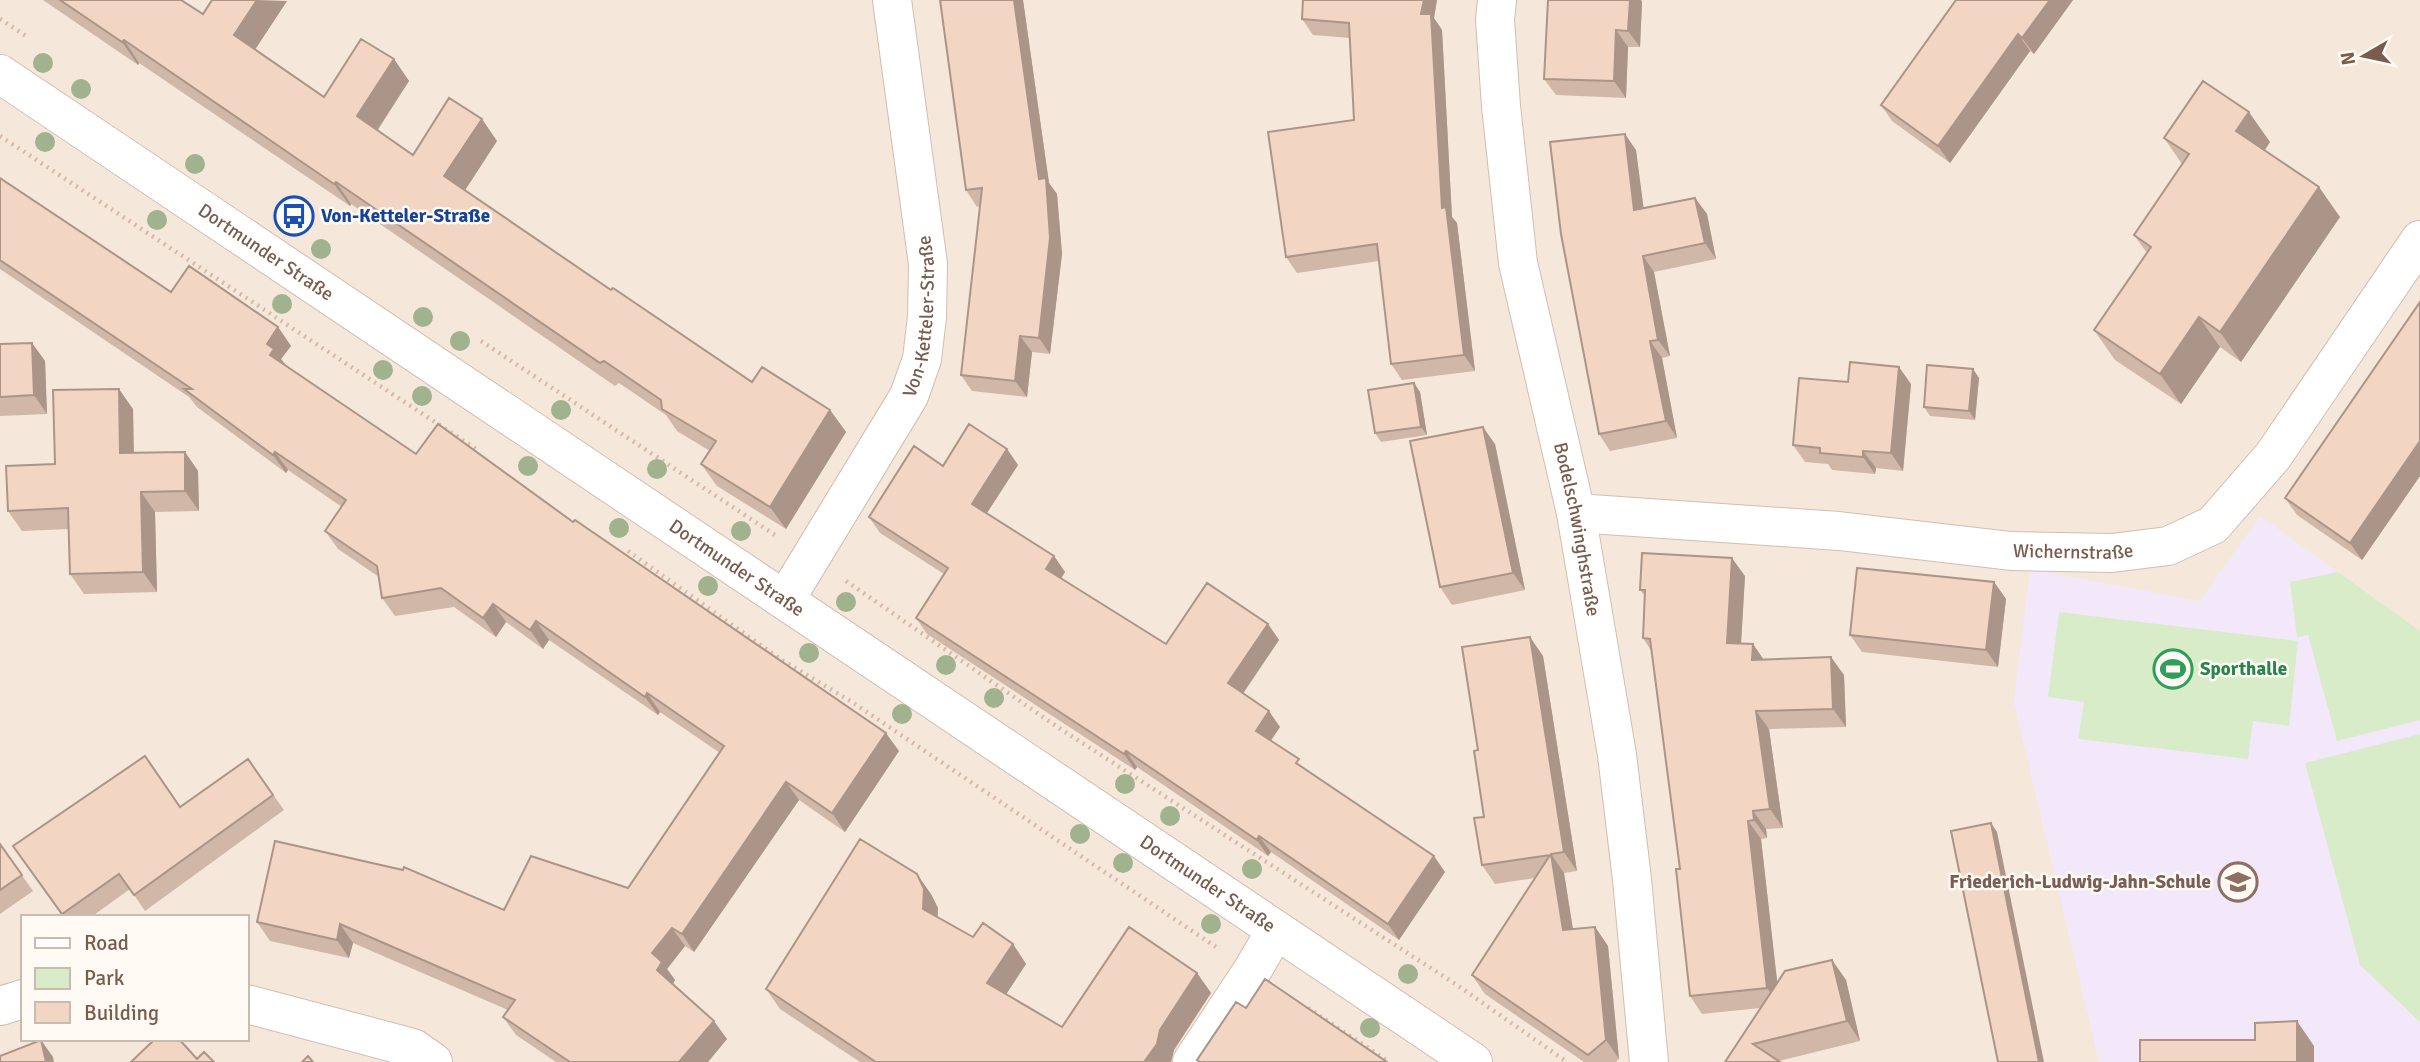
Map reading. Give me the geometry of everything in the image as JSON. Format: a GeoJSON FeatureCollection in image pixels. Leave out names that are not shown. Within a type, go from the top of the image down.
{"type":"FeatureCollection","features":[{"type":"Feature","properties":{"kind":"street","name":"Von-Ketteler-Straße"},"geometry":{"type":"LineString","coordinates":[[785,600],[909,396],[922,359],[927,317],[928,264],[892,0]]}},
{"type":"Feature","properties":{"kind":"street","name":"Bodelschwinghstraße"},"geometry":{"type":"LineString","coordinates":[[1497,0],[1502,106],[1518,263],[1576,513],[1617,755],[1649,1062]]}},
{"type":"Feature","properties":{"kind":"street","name":"Dortmunder Straße"},"geometry":{"type":"LineString","coordinates":[[0,74],[1474,1062]]}},
{"type":"Feature","properties":{"kind":"street","name":"Wichernstraße"},"geometry":{"type":"LineString","coordinates":[[1576,513],[1839,531],[2011,551],[2112,553],[2168,546],[2213,525],[2273,456],[2420,240]]}},
{"type":"Feature","properties":{"kind":"street"},"geometry":{"type":"LineString","coordinates":[[1192,1062],[1276,930]]}},
{"type":"Feature","properties":{"kind":"street"},"geometry":{"type":"LineString","coordinates":[[0,1006],[21,1000]]}},
{"type":"Feature","properties":{"kind":"street"},"geometry":{"type":"LineString","coordinates":[[248,1004],[413,1048],[433,1062]]}},
{"type":"Feature","properties":{"kind":"path"},"geometry":{"type":"LineString","coordinates":[[0,136],[482,453]]}},
{"type":"Feature","properties":{"kind":"path"},"geometry":{"type":"LineString","coordinates":[[618,544],[780,659],[852,702],[1252,971]]}},
{"type":"Feature","properties":{"kind":"path"},"geometry":{"type":"LineString","coordinates":[[1306,1007],[1389,1062]]}},
{"type":"Feature","properties":{"kind":"shaded area"},"geometry":{"type":"Polygon","coordinates":[[[0,0],[2420,0],[2420,1062],[0,1062],[0,0]]]}},
{"type":"Feature","properties":{"kind":"shaded area","name":"Friederich-Ludwig-Jahn-Schule"},"geometry":{"type":"Polygon","coordinates":[[[2260,516],[2420,631],[2420,1062],[2099,1062],[2014,702],[2030,569],[2200,601],[2260,516]]]}},
{"type":"Feature","properties":{"kind":"green space"},"geometry":{"type":"Polygon","coordinates":[[[2338,572],[2420,631],[2420,720],[2337,741],[2308,635],[2297,637],[2290,582],[2338,572]]]}},
{"type":"Feature","properties":{"kind":"green space","name":"Sporthalle"},"geometry":{"type":"Polygon","coordinates":[[[2059,612],[2298,641],[2289,726],[2253,721],[2248,759],[2078,739],[2084,702],[2048,697],[2059,612]]]}},
{"type":"Feature","properties":{"kind":"green space"},"geometry":{"type":"Polygon","coordinates":[[[2420,734],[2420,1022],[2360,965],[2305,763],[2420,734]]]}},
{"type":"Feature","properties":{"kind":"building"},"geometry":{"type":"Polygon","coordinates":[[[60,0],[181,0],[203,14],[212,0],[257,0],[234,35],[324,97],[361,39],[394,59],[357,116],[413,155],[449,98],[482,119],[444,176],[752,382],[762,367],[830,410],[770,507],[701,464],[716,441],[662,409],[661,400],[604,361],[600,363],[336,182],[334,184],[124,40],[122,42],[60,0]]]}},
{"type":"Feature","properties":{"kind":"building"},"geometry":{"type":"Polygon","coordinates":[[[940,0],[1014,0],[1039,179],[1046,178],[1050,238],[1039,338],[1020,336],[1015,381],[961,375],[982,188],[966,190],[940,0]]]}},
{"type":"Feature","properties":{"kind":"building"},"geometry":{"type":"Polygon","coordinates":[[[1303,0],[1424,0],[1421,14],[1431,14],[1442,208],[1446,207],[1464,355],[1391,364],[1377,244],[1286,257],[1268,132],[1354,120],[1349,23],[1302,19],[1303,0]]]}},
{"type":"Feature","properties":{"kind":"building"},"geometry":{"type":"Polygon","coordinates":[[[1548,0],[1630,0],[1628,31],[1616,30],[1614,81],[1544,79],[1548,0]]]}},
{"type":"Feature","properties":{"kind":"building"},"geometry":{"type":"Polygon","coordinates":[[[1956,0],[2050,0],[2022,38],[2018,34],[1938,146],[1881,105],[1956,0]]]}},
{"type":"Feature","properties":{"kind":"building"},"geometry":{"type":"Polygon","coordinates":[[[2203,81],[2249,112],[2236,131],[2319,187],[2220,332],[2199,317],[2160,374],[2094,330],[2151,247],[2134,235],[2189,154],[2164,138],[2203,81]]]}},
{"type":"Feature","properties":{"kind":"building"},"geometry":{"type":"Polygon","coordinates":[[[1625,134],[1634,210],[1695,198],[1705,243],[1643,256],[1658,340],[1650,341],[1666,421],[1599,434],[1561,234],[1550,142],[1625,134]]]}},
{"type":"Feature","properties":{"kind":"building"},"geometry":{"type":"Polygon","coordinates":[[[0,178],[171,292],[189,266],[278,327],[267,344],[274,349],[270,355],[416,454],[438,424],[573,522],[575,520],[886,733],[832,813],[786,782],[682,934],[672,928],[652,953],[662,962],[657,970],[714,1021],[679,1062],[570,1062],[503,1017],[515,1000],[340,924],[337,940],[257,922],[275,841],[403,870],[404,867],[504,910],[531,856],[628,888],[724,746],[647,693],[645,697],[536,621],[530,630],[493,604],[483,618],[441,588],[382,598],[377,566],[325,531],[346,500],[275,452],[273,455],[184,389],[192,389],[0,260],[0,178]]]}},
{"type":"Feature","properties":{"kind":"building"},"geometry":{"type":"Polygon","coordinates":[[[2420,302],[2420,441],[2350,543],[2285,498],[2420,302]]]}},
{"type":"Feature","properties":{"kind":"building"},"geometry":{"type":"Polygon","coordinates":[[[32,343],[34,395],[0,397],[0,344],[32,343]]]}},
{"type":"Feature","properties":{"kind":"building"},"geometry":{"type":"Polygon","coordinates":[[[1850,362],[1899,367],[1891,453],[1863,451],[1863,457],[1820,453],[1820,448],[1793,445],[1799,378],[1848,382],[1850,362]]]}},
{"type":"Feature","properties":{"kind":"building"},"geometry":{"type":"Polygon","coordinates":[[[1927,365],[1973,369],[1969,411],[1924,407],[1927,365]]]}},
{"type":"Feature","properties":{"kind":"building"},"geometry":{"type":"Polygon","coordinates":[[[1414,383],[1421,427],[1375,433],[1368,390],[1414,383]]]}},
{"type":"Feature","properties":{"kind":"building"},"geometry":{"type":"Polygon","coordinates":[[[119,389],[120,453],[185,452],[185,491],[141,492],[143,572],[70,574],[68,508],[8,511],[6,466],[55,464],[53,390],[119,389]]]}},
{"type":"Feature","properties":{"kind":"building"},"geometry":{"type":"Polygon","coordinates":[[[969,424],[1007,449],[972,504],[1054,556],[1046,569],[1166,644],[1207,583],[1268,624],[1228,683],[1269,711],[1256,731],[1299,759],[1296,763],[1434,856],[1388,924],[1259,836],[1257,840],[1126,751],[1124,754],[916,618],[948,568],[869,517],[914,446],[943,466],[969,424]]]}},
{"type":"Feature","properties":{"kind":"building"},"geometry":{"type":"Polygon","coordinates":[[[1483,427],[1513,573],[1440,587],[1410,441],[1483,427]]]}},
{"type":"Feature","properties":{"kind":"building"},"geometry":{"type":"Polygon","coordinates":[[[1642,553],[1732,558],[1727,643],[1753,644],[1752,660],[1831,657],[1833,709],[1756,711],[1770,809],[1753,811],[1754,820],[1748,821],[1767,988],[1690,996],[1676,869],[1680,869],[1650,639],[1643,638],[1645,590],[1640,590],[1642,553]]]}},
{"type":"Feature","properties":{"kind":"building"},"geometry":{"type":"Polygon","coordinates":[[[1857,568],[1994,582],[1986,650],[1850,635],[1857,568]]]}},
{"type":"Feature","properties":{"kind":"building"},"geometry":{"type":"Polygon","coordinates":[[[1530,637],[1564,852],[1551,854],[1563,930],[1595,927],[1606,1040],[1588,1055],[1472,975],[1550,855],[1482,865],[1474,818],[1484,817],[1474,751],[1478,750],[1462,647],[1530,637]]]}},
{"type":"Feature","properties":{"kind":"building"},"geometry":{"type":"Polygon","coordinates":[[[145,756],[180,807],[248,759],[273,795],[134,895],[119,874],[62,914],[13,846],[145,756]]]}},
{"type":"Feature","properties":{"kind":"building"},"geometry":{"type":"Polygon","coordinates":[[[1991,823],[2039,1062],[1998,1062],[1951,831],[1991,823]]]}},
{"type":"Feature","properties":{"kind":"building"},"geometry":{"type":"Polygon","coordinates":[[[860,839],[917,874],[924,889],[923,909],[973,937],[983,923],[1013,944],[987,983],[1062,1027],[1129,927],[1197,973],[1160,1030],[1157,1044],[1144,1062],[876,1062],[766,989],[860,839]]]}},
{"type":"Feature","properties":{"kind":"building"},"geometry":{"type":"Polygon","coordinates":[[[0,844],[22,875],[0,890],[0,844]]]}},
{"type":"Feature","properties":{"kind":"building"},"geometry":{"type":"Polygon","coordinates":[[[1832,960],[1847,1021],[1753,1044],[1780,1062],[1725,1062],[1785,971],[1832,960]]]}},
{"type":"Feature","properties":{"kind":"building"},"geometry":{"type":"Polygon","coordinates":[[[1265,979],[1387,1062],[1197,1060],[1236,1002],[1246,1008],[1265,979]]]}},
{"type":"Feature","properties":{"kind":"building"},"geometry":{"type":"Polygon","coordinates":[[[2297,1021],[2297,1062],[2140,1062],[2140,1040],[2255,1040],[2255,1023],[2297,1021]]]}},
{"type":"Feature","properties":{"kind":"building"},"geometry":{"type":"Polygon","coordinates":[[[41,1041],[46,1062],[0,1062],[0,1056],[41,1041]]]}},
{"type":"Feature","properties":{"kind":"building"},"geometry":{"type":"Polygon","coordinates":[[[153,1041],[181,1041],[197,1059],[204,1052],[214,1062],[131,1062],[153,1041]]]}},
{"type":"Feature","properties":{"kind":"building"},"geometry":{"type":"Polygon","coordinates":[[[308,1056],[313,1062],[302,1062],[308,1056]]]}},
{"type":"Feature","properties":{"kind":"place","name":"Von-Ketteler-Straße"},"geometry":{"type":"Point","coordinates":[294,216]}},
{"type":"Feature","properties":{"kind":"place","name":"Sporthalle"},"geometry":{"type":"Point","coordinates":[2173,669]}},
{"type":"Feature","properties":{"kind":"place","name":"Friederich-Ludwig-Jahn-Schule"},"geometry":{"type":"Point","coordinates":[2238,882]}}]}
